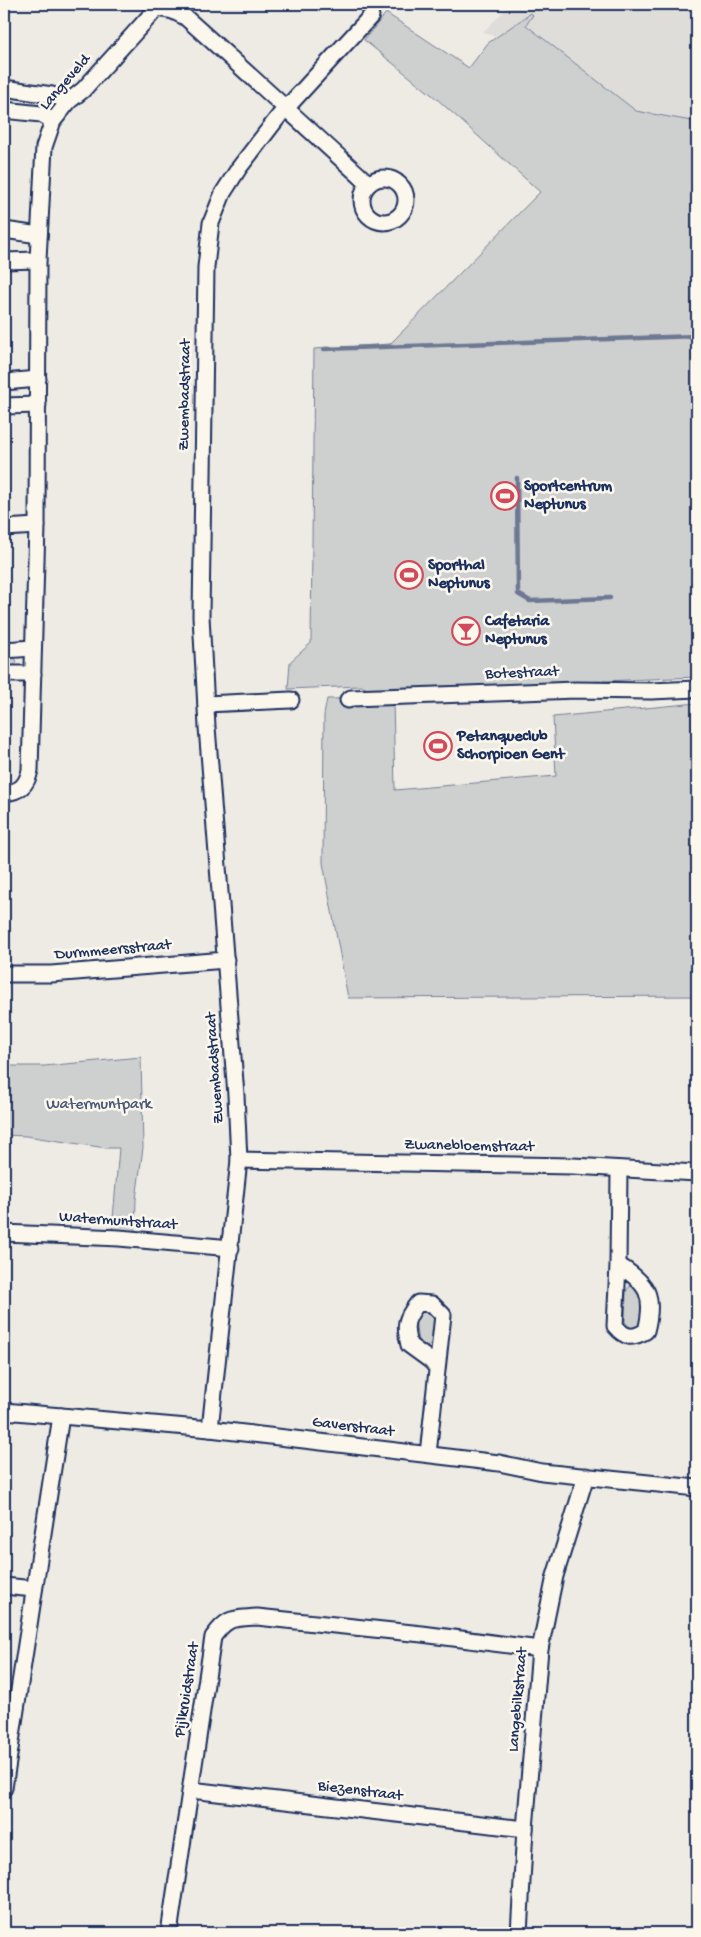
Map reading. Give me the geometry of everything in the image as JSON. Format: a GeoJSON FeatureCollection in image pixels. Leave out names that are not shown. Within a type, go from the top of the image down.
{"type":"FeatureCollection","features":[{"type":"Feature","properties":{"kind":"street"},"geometry":{"type":"LineString","coordinates":[[156,6],[174,7],[369,184]]}},
{"type":"Feature","properties":{"kind":"street","name":"Langeveld"},"geometry":{"type":"LineString","coordinates":[[38,379],[38,260],[44,148],[53,121],[69,101],[83,90],[156,6]]}},
{"type":"Feature","properties":{"kind":"street","name":"Zwembadstraat"},"geometry":{"type":"LineString","coordinates":[[210,1429],[239,1160],[201,616],[206,267],[211,223],[223,193],[239,168],[286,109],[371,16]]}},
{"type":"Feature","properties":{"kind":"street"},"geometry":{"type":"LineString","coordinates":[[4,88],[52,95],[69,101]]}},
{"type":"Feature","properties":{"kind":"street"},"geometry":{"type":"LineString","coordinates":[[4,110],[41,114],[53,121]]}},
{"type":"Feature","properties":{"kind":"street"},"geometry":{"type":"LineString","coordinates":[[4,230],[40,235]]}},
{"type":"Feature","properties":{"kind":"street"},"geometry":{"type":"LineString","coordinates":[[4,261],[38,260]]}},
{"type":"Feature","properties":{"kind":"street"},"geometry":{"type":"LineString","coordinates":[[4,382],[38,379],[37,526],[29,777],[25,785],[19,790],[4,792]]}},
{"type":"Feature","properties":{"kind":"street"},"geometry":{"type":"LineString","coordinates":[[4,406],[38,405]]}},
{"type":"Feature","properties":{"kind":"street"},"geometry":{"type":"LineString","coordinates":[[4,528],[37,526]]}},
{"type":"Feature","properties":{"kind":"street"},"geometry":{"type":"LineString","coordinates":[[4,650],[32,648]]}},
{"type":"Feature","properties":{"kind":"street"},"geometry":{"type":"LineString","coordinates":[[4,674],[33,674]]}},
{"type":"Feature","properties":{"kind":"street","name":"Botestraat"},"geometry":{"type":"LineString","coordinates":[[348,700],[351,698],[485,693],[576,690],[652,691],[697,688]]}},
{"type":"Feature","properties":{"kind":"street"},"geometry":{"type":"LineString","coordinates":[[206,704],[291,700]]}},
{"type":"Feature","properties":{"kind":"street","name":"Durmmeersstraat"},"geometry":{"type":"LineString","coordinates":[[4,974],[51,974],[226,960]]}},
{"type":"Feature","properties":{"kind":"street","name":"Zwanebloemstraat"},"geometry":{"type":"LineString","coordinates":[[239,1160],[573,1166],[697,1174]]}},
{"type":"Feature","properties":{"kind":"street"},"geometry":{"type":"LineString","coordinates":[[618,1265],[619,1169]]}},
{"type":"Feature","properties":{"kind":"street","name":"Watermuntstraat"},"geometry":{"type":"LineString","coordinates":[[4,1233],[119,1238],[231,1248]]}},
{"type":"Feature","properties":{"kind":"street"},"geometry":{"type":"LineString","coordinates":[[428,1454],[436,1367]]}},
{"type":"Feature","properties":{"kind":"street","name":"Gaverstraat"},"geometry":{"type":"LineString","coordinates":[[4,1411],[210,1429],[500,1463],[542,1472],[697,1488]]}},
{"type":"Feature","properties":{"kind":"street"},"geometry":{"type":"LineString","coordinates":[[4,1788],[61,1416]]}},
{"type":"Feature","properties":{"kind":"street","name":"Langebilkstraat"},"geometry":{"type":"LineString","coordinates":[[519,1933],[525,1829],[540,1649],[555,1576],[586,1476]]}},
{"type":"Feature","properties":{"kind":"street"},"geometry":{"type":"LineString","coordinates":[[4,1586],[34,1590]]}},
{"type":"Feature","properties":{"kind":"street","name":"Pijlkruidstraat"},"geometry":{"type":"LineString","coordinates":[[169,1933],[214,1637],[223,1624],[236,1619],[257,1617],[422,1634],[540,1649]]}},
{"type":"Feature","properties":{"kind":"street","name":"Biezenstraat"},"geometry":{"type":"LineString","coordinates":[[190,1790],[525,1829]]}},
{"type":"Feature","properties":{"kind":"shaded area"},"geometry":{"type":"Polygon","coordinates":[[[511,4],[697,4],[697,122],[636,111],[526,25],[533,15],[531,14],[497,37],[483,32],[511,4]]]}},
{"type":"Feature","properties":{"kind":"green space","name":"Sportcentrum Neptunus"},"geometry":{"type":"Polygon","coordinates":[[[386,13],[469,68],[488,43],[531,13],[533,15],[526,25],[636,111],[697,122],[697,677],[372,691],[361,686],[288,689],[290,662],[311,643],[314,349],[390,344],[540,192],[437,99],[364,40],[386,13]]]}},
{"type":"Feature","properties":{"kind":"green space"},"geometry":{"type":"Polygon","coordinates":[[[4,655],[11,655],[17,661],[15,665],[10,668],[4,668],[4,655]]]}},
{"type":"Feature","properties":{"kind":"green space"},"geometry":{"type":"Polygon","coordinates":[[[393,698],[395,790],[556,776],[553,717],[697,703],[697,996],[348,998],[323,863],[324,715],[327,699],[393,698]]]}},
{"type":"Feature","properties":{"kind":"green space","name":"Watermuntpark"},"geometry":{"type":"Polygon","coordinates":[[[141,1057],[143,1148],[136,1199],[135,1231],[112,1230],[119,1148],[4,1135],[4,1066],[44,1066],[141,1057]]]}},
{"type":"Feature","properties":{"kind":"green space"},"geometry":{"type":"Polygon","coordinates":[[[630,1286],[641,1289],[643,1309],[640,1328],[631,1329],[625,1322],[626,1291],[630,1286]]]}},
{"type":"Feature","properties":{"kind":"green space"},"geometry":{"type":"Polygon","coordinates":[[[426,1310],[432,1312],[437,1317],[433,1340],[424,1348],[418,1343],[415,1318],[426,1310]]]}},
{"type":"Feature","properties":{"kind":"waterway"},"geometry":{"type":"LineString","coordinates":[[324,349],[697,336]]}},
{"type":"Feature","properties":{"kind":"waterway"},"geometry":{"type":"LineString","coordinates":[[517,478],[518,594],[530,601],[610,598]]}},
{"type":"Feature","properties":{"kind":"place","name":"Sportcentrum Neptunus"},"geometry":{"type":"Point","coordinates":[505,496]}},
{"type":"Feature","properties":{"kind":"place","name":"Sporthal Neptunus"},"geometry":{"type":"Point","coordinates":[409,575]}},
{"type":"Feature","properties":{"kind":"place","name":"Cafetaria Neptunus"},"geometry":{"type":"Point","coordinates":[466,631]}},
{"type":"Feature","properties":{"kind":"place","name":"Petanqueclub Schorpioen Gent"},"geometry":{"type":"Point","coordinates":[438,746]}}]}
